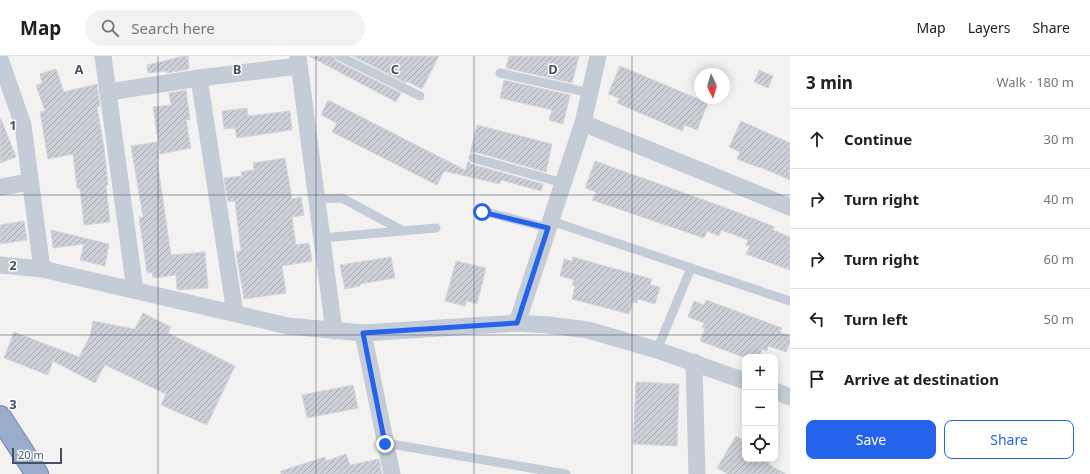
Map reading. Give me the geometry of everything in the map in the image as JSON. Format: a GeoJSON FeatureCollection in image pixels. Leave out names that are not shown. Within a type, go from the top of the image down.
{"type":"FeatureCollection","features":[{"type":"Feature","properties":{"kind":"highway"},"geometry":{"type":"LineString","coordinates":[[0,417],[37,474]]}},
{"type":"Feature","properties":{"kind":"street"},"geometry":{"type":"LineString","coordinates":[[104,56],[135,290]]}},
{"type":"Feature","properties":{"kind":"street"},"geometry":{"type":"LineString","coordinates":[[517,323],[583,123],[598,56]]}},
{"type":"Feature","properties":{"kind":"street"},"geometry":{"type":"LineString","coordinates":[[0,59],[23,125],[42,269]]}},
{"type":"Feature","properties":{"kind":"street"},"geometry":{"type":"LineString","coordinates":[[109,92],[298,61],[334,331]]}},
{"type":"Feature","properties":{"kind":"street"},"geometry":{"type":"LineString","coordinates":[[199,78],[235,313]]}},
{"type":"Feature","properties":{"kind":"street"},"geometry":{"type":"LineString","coordinates":[[583,123],[790,207]]}},
{"type":"Feature","properties":{"kind":"street"},"geometry":{"type":"LineString","coordinates":[[0,187],[30,182]]}},
{"type":"Feature","properties":{"kind":"street"},"geometry":{"type":"LineString","coordinates":[[0,265],[42,269],[288,326],[363,333],[517,323],[588,330],[657,350],[742,380]]}},
{"type":"Feature","properties":{"kind":"street"},"geometry":{"type":"LineString","coordinates":[[363,333],[392,474]]}},
{"type":"Feature","properties":{"kind":"street"},"geometry":{"type":"LineString","coordinates":[[694,362],[697,474]]}},
{"type":"Feature","properties":{"kind":"lane"},"geometry":{"type":"LineString","coordinates":[[339,56],[420,96]]}},
{"type":"Feature","properties":{"kind":"lane"},"geometry":{"type":"LineString","coordinates":[[500,73],[590,93]]}},
{"type":"Feature","properties":{"kind":"lane"},"geometry":{"type":"LineString","coordinates":[[472,158],[563,182]]}},
{"type":"Feature","properties":{"kind":"lane"},"geometry":{"type":"LineString","coordinates":[[317,199],[342,198],[403,231]]}},
{"type":"Feature","properties":{"kind":"lane"},"geometry":{"type":"LineString","coordinates":[[482,212],[549,224],[691,268],[790,301]]}},
{"type":"Feature","properties":{"kind":"lane"},"geometry":{"type":"LineString","coordinates":[[322,238],[436,228]]}},
{"type":"Feature","properties":{"kind":"lane"},"geometry":{"type":"LineString","coordinates":[[657,350],[691,268]]}},
{"type":"Feature","properties":{"kind":"lane"},"geometry":{"type":"LineString","coordinates":[[385,444],[566,474]]}},
{"type":"Feature","properties":{"kind":"building"},"geometry":{"type":"Polygon","coordinates":[[[188,56],[189,69],[167,73],[167,71],[148,73],[147,65],[188,56]]]}},
{"type":"Feature","properties":{"kind":"building"},"geometry":{"type":"Polygon","coordinates":[[[309,56],[333,56],[336,61],[401,93],[396,102],[309,56]]]}},
{"type":"Feature","properties":{"kind":"building"},"geometry":{"type":"Polygon","coordinates":[[[353,56],[439,56],[422,89],[407,81],[406,83],[353,56]]]}},
{"type":"Feature","properties":{"kind":"building"},"geometry":{"type":"Polygon","coordinates":[[[509,56],[579,56],[572,83],[506,68],[509,56]]]}},
{"type":"Feature","properties":{"kind":"building"},"geometry":{"type":"Polygon","coordinates":[[[620,66],[694,97],[694,104],[708,104],[697,130],[685,125],[682,131],[617,103],[619,98],[608,94],[620,66]]]}},
{"type":"Feature","properties":{"kind":"building"},"geometry":{"type":"Polygon","coordinates":[[[56,69],[64,92],[97,84],[100,106],[97,107],[104,147],[110,222],[84,225],[80,188],[77,188],[73,154],[48,159],[40,112],[45,111],[36,85],[42,83],[40,74],[56,69]]]}},
{"type":"Feature","properties":{"kind":"building"},"geometry":{"type":"Polygon","coordinates":[[[759,70],[773,76],[768,88],[754,82],[759,70]]]}},
{"type":"Feature","properties":{"kind":"building"},"geometry":{"type":"Polygon","coordinates":[[[504,80],[570,95],[563,124],[549,120],[552,110],[500,98],[504,80]]]}},
{"type":"Feature","properties":{"kind":"building"},"geometry":{"type":"Polygon","coordinates":[[[186,90],[190,120],[186,120],[191,148],[160,154],[153,107],[171,105],[169,93],[186,90]]]}},
{"type":"Feature","properties":{"kind":"building"},"geometry":{"type":"Polygon","coordinates":[[[328,100],[465,170],[468,161],[471,164],[543,184],[541,191],[501,180],[500,184],[444,171],[437,185],[332,132],[337,123],[321,115],[328,100]]]}},
{"type":"Feature","properties":{"kind":"building"},"geometry":{"type":"Polygon","coordinates":[[[247,108],[248,116],[290,111],[292,130],[237,138],[235,128],[224,129],[222,111],[247,108]]]}},
{"type":"Feature","properties":{"kind":"building"},"geometry":{"type":"Polygon","coordinates":[[[0,119],[16,157],[0,163],[0,119]]]}},
{"type":"Feature","properties":{"kind":"building"},"geometry":{"type":"Polygon","coordinates":[[[741,121],[790,143],[790,180],[737,159],[740,152],[729,147],[741,121]]]}},
{"type":"Feature","properties":{"kind":"building"},"geometry":{"type":"Polygon","coordinates":[[[477,125],[552,144],[546,172],[475,152],[470,153],[477,125]]]}},
{"type":"Feature","properties":{"kind":"building"},"geometry":{"type":"Polygon","coordinates":[[[157,142],[159,159],[157,159],[171,255],[205,252],[208,288],[177,290],[176,275],[153,278],[152,272],[147,273],[139,217],[143,217],[131,146],[157,142]]]}},
{"type":"Feature","properties":{"kind":"building"},"geometry":{"type":"Polygon","coordinates":[[[285,158],[292,199],[301,197],[304,215],[292,217],[296,245],[309,243],[312,261],[282,266],[286,293],[244,299],[236,252],[241,251],[235,201],[228,202],[224,178],[242,176],[241,172],[254,170],[253,163],[285,158]]]}},
{"type":"Feature","properties":{"kind":"building"},"geometry":{"type":"Polygon","coordinates":[[[595,161],[775,227],[773,230],[790,237],[790,270],[746,254],[750,246],[746,245],[748,240],[721,230],[719,236],[707,231],[704,238],[592,200],[596,192],[585,188],[595,161]]]}},
{"type":"Feature","properties":{"kind":"building"},"geometry":{"type":"Polygon","coordinates":[[[24,221],[27,240],[0,244],[0,225],[24,221]]]}},
{"type":"Feature","properties":{"kind":"building"},"geometry":{"type":"Polygon","coordinates":[[[51,230],[109,244],[105,266],[80,260],[84,244],[53,248],[51,230]]]}},
{"type":"Feature","properties":{"kind":"building"},"geometry":{"type":"Polygon","coordinates":[[[391,257],[395,278],[360,284],[360,286],[345,289],[340,265],[391,257]]]}},
{"type":"Feature","properties":{"kind":"building"},"geometry":{"type":"Polygon","coordinates":[[[573,257],[652,279],[650,285],[660,287],[655,304],[638,299],[637,303],[633,302],[629,314],[572,299],[575,286],[572,285],[574,280],[560,276],[564,259],[572,261],[573,257]]]}},
{"type":"Feature","properties":{"kind":"building"},"geometry":{"type":"Polygon","coordinates":[[[456,261],[486,268],[477,304],[467,301],[465,306],[445,301],[456,261]]]}},
{"type":"Feature","properties":{"kind":"building"},"geometry":{"type":"Polygon","coordinates":[[[706,300],[782,328],[780,332],[790,336],[790,343],[786,352],[768,346],[767,351],[762,349],[760,354],[742,354],[742,357],[700,341],[705,328],[702,328],[704,323],[688,317],[694,301],[704,305],[706,300]]]}},
{"type":"Feature","properties":{"kind":"building"},"geometry":{"type":"Polygon","coordinates":[[[143,313],[171,327],[168,333],[235,366],[207,425],[161,405],[166,394],[105,365],[95,383],[53,361],[48,375],[4,358],[14,332],[79,357],[90,336],[93,321],[135,329],[143,313]]]}},
{"type":"Feature","properties":{"kind":"building"},"geometry":{"type":"Polygon","coordinates":[[[636,382],[679,384],[677,446],[633,444],[636,382]]]}},
{"type":"Feature","properties":{"kind":"building"},"geometry":{"type":"Polygon","coordinates":[[[353,385],[358,408],[307,418],[302,395],[353,385]]]}},
{"type":"Feature","properties":{"kind":"building"},"geometry":{"type":"Polygon","coordinates":[[[736,436],[742,439],[742,462],[769,462],[768,464],[786,474],[728,474],[717,468],[736,436]]]}},
{"type":"Feature","properties":{"kind":"building"},"geometry":{"type":"Polygon","coordinates":[[[346,454],[350,465],[379,459],[382,474],[281,474],[281,471],[325,457],[326,461],[346,454]]]}},
{"type":"Feature","properties":{"kind":"route"},"geometry":{"type":"LineString","coordinates":[[385,444],[363,333],[517,323],[548,228],[482,212]]}}]}
